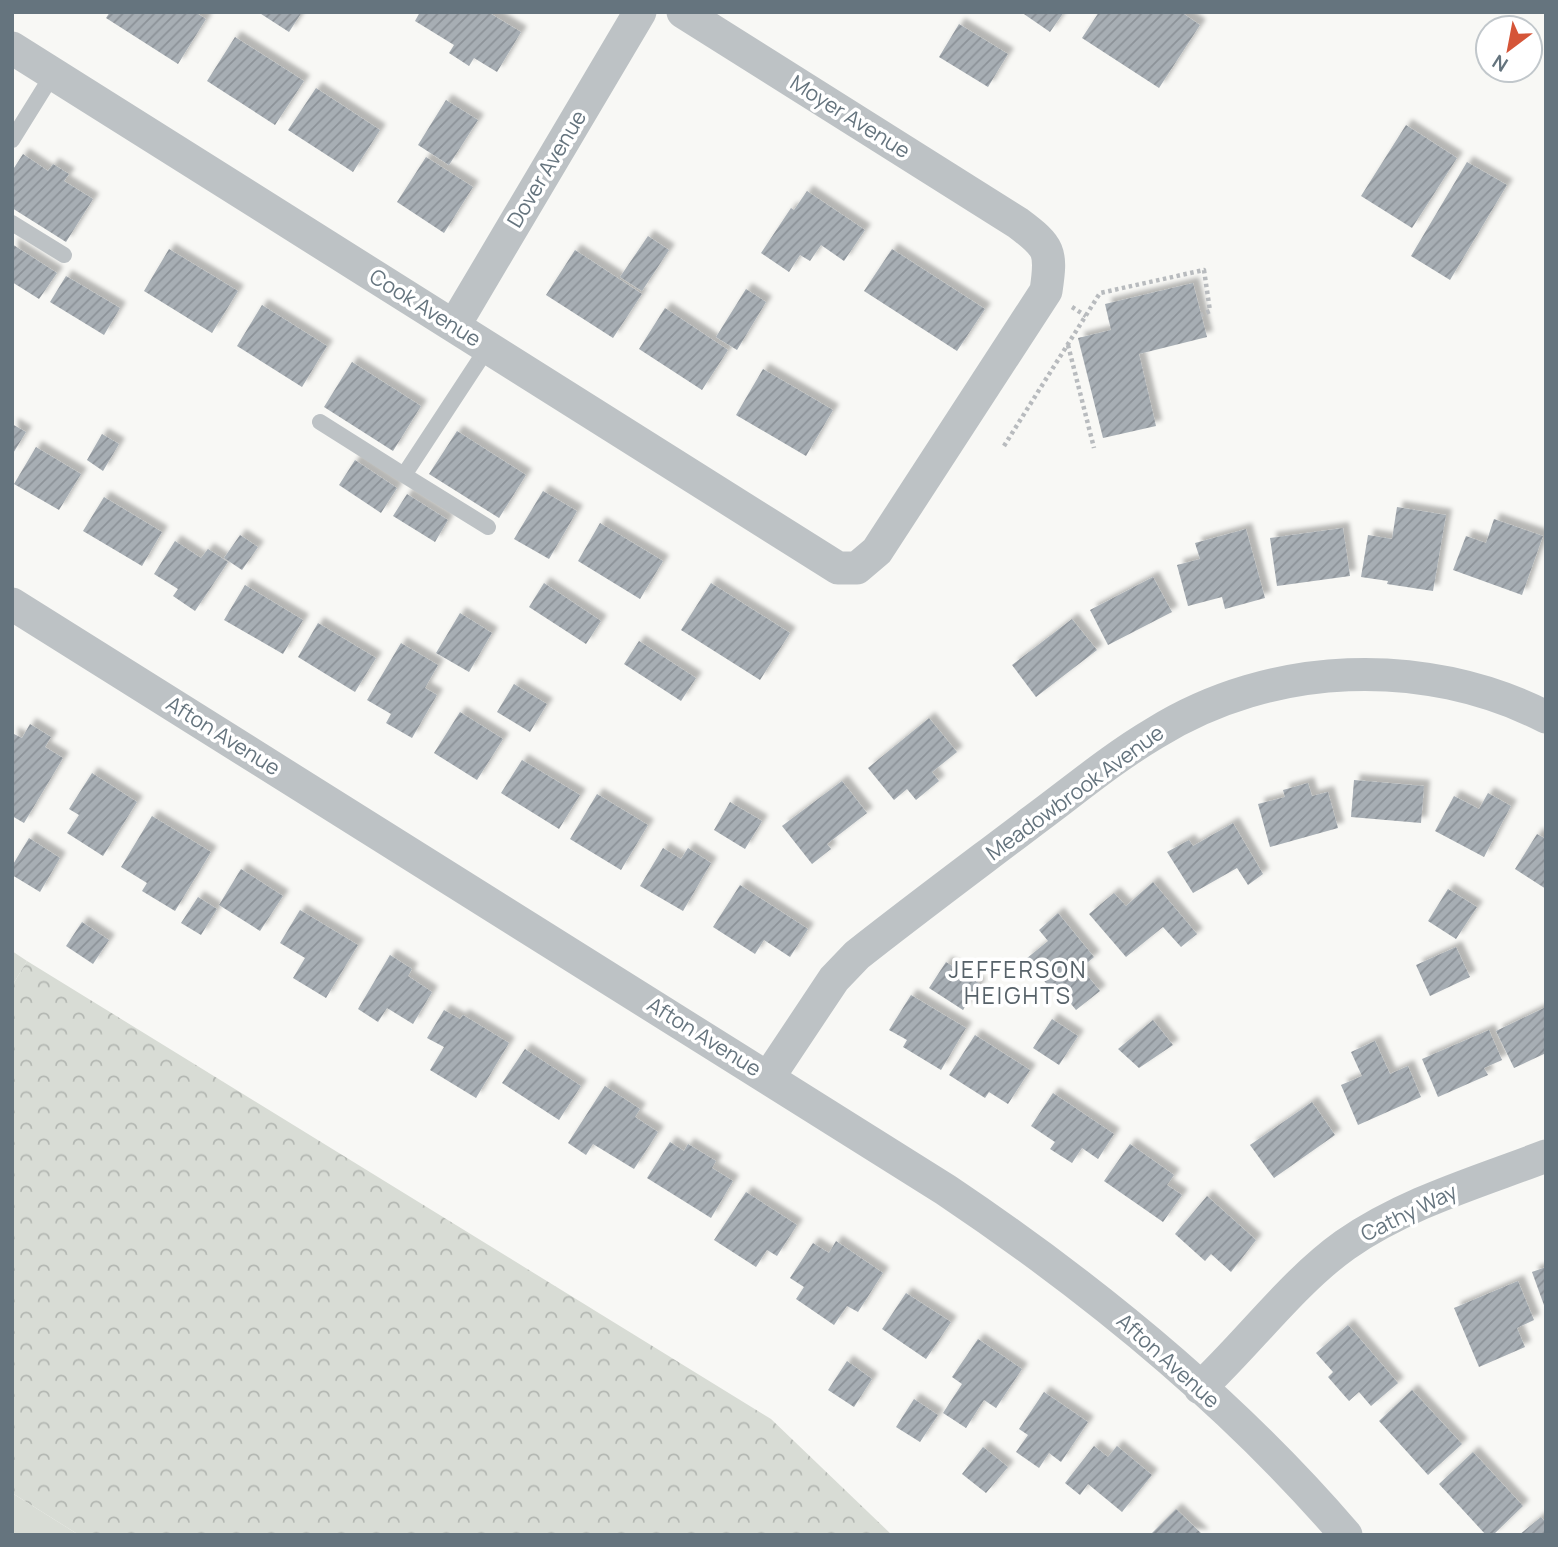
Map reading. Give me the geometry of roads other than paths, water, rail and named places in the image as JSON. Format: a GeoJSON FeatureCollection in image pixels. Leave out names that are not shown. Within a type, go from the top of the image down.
{"type":"FeatureCollection","features":[{"type":"Feature","properties":{"kind":"street","name":"Dover Avenue"},"geometry":{"type":"LineString","coordinates":[[454,326],[640,12]]}},
{"type":"Feature","properties":{"kind":"street","name":"Moyer Avenue"},"geometry":{"type":"LineString","coordinates":[[683,12],[1018,223],[1042,241],[1050,265],[1046,291],[877,551],[857,568],[838,568]]}},
{"type":"Feature","properties":{"kind":"street","name":"Cook Avenue"},"geometry":{"type":"LineString","coordinates":[[12,48],[838,568]]}},
{"type":"Feature","properties":{"kind":"street","name":"Afton Avenue"},"geometry":{"type":"LineString","coordinates":[[12,604],[946,1190],[1027,1245],[1122,1318],[1200,1388],[1253,1438],[1346,1535]]}},
{"type":"Feature","properties":{"kind":"street","name":"Meadowbrook Avenue"},"geometry":{"type":"LineString","coordinates":[[768,1078],[834,979],[857,955],[1129,750],[1190,714],[1262,687],[1300,679],[1354,674],[1409,676],[1468,687],[1520,704],[1546,717]]}},
{"type":"Feature","properties":{"kind":"street","name":"Cathy Way"},"geometry":{"type":"LineString","coordinates":[[1200,1388],[1234,1356],[1311,1273],[1344,1246],[1376,1225],[1424,1202],[1546,1156]]}},
{"type":"Feature","properties":{"kind":"lane"},"geometry":{"type":"LineString","coordinates":[[12,140],[53,74]]}},
{"type":"Feature","properties":{"kind":"lane"},"geometry":{"type":"LineString","coordinates":[[12,223],[64,255]]}},
{"type":"Feature","properties":{"kind":"lane"},"geometry":{"type":"LineString","coordinates":[[404,475],[488,347]]}},
{"type":"Feature","properties":{"kind":"lane"},"geometry":{"type":"LineString","coordinates":[[320,422],[488,527]]}},
{"type":"Feature","properties":{"kind":"district","name":"JEFFERSON HEIGHTS"},"geometry":{"type":"Point","coordinates":[1018,983]}}]}
